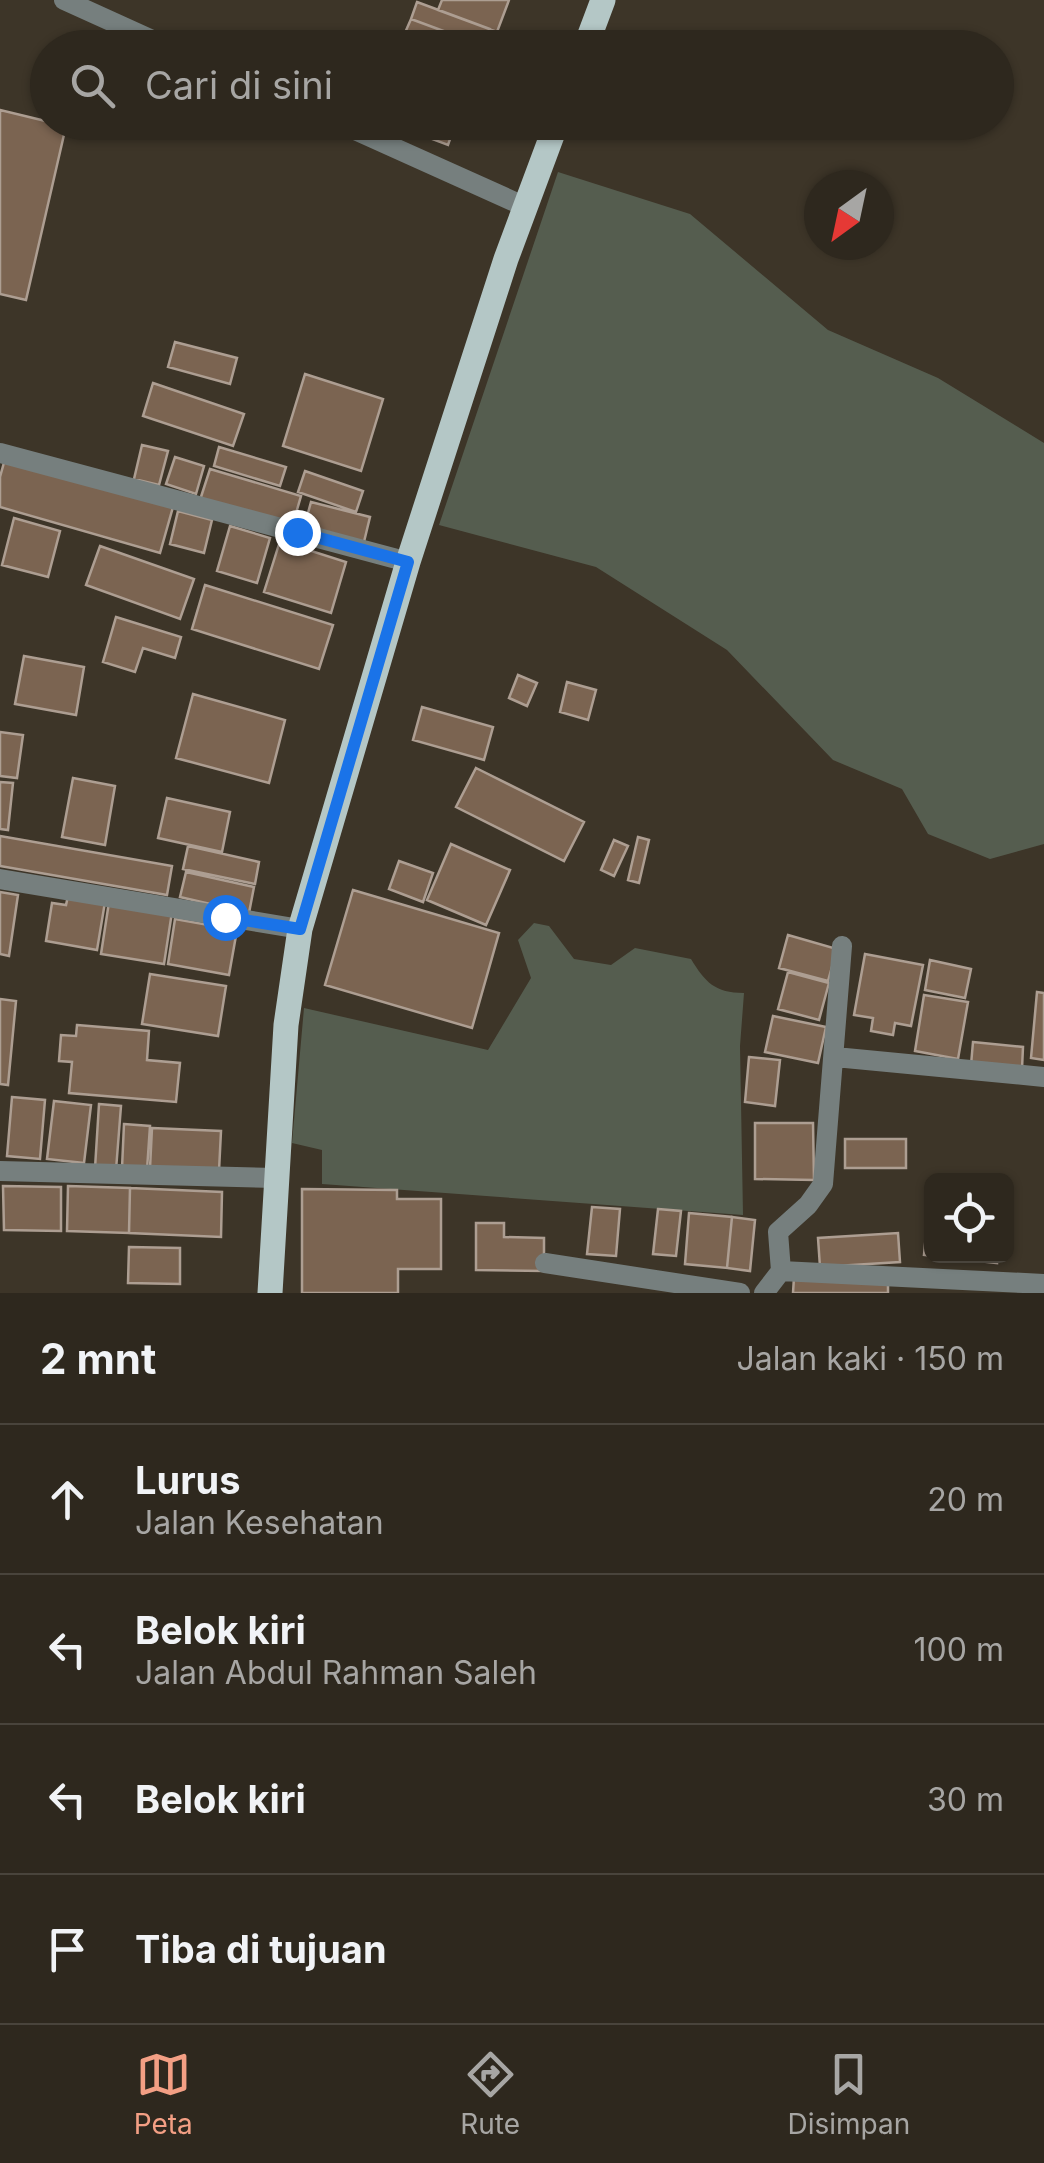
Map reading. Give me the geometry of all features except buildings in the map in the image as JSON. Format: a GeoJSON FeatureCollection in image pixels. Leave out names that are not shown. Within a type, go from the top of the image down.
{"type":"FeatureCollection","features":[{"type":"Feature","properties":{"kind":"main road"},"geometry":{"type":"LineString","coordinates":[[591,30],[602,0]]}},
{"type":"Feature","properties":{"kind":"main road"},"geometry":{"type":"LineString","coordinates":[[270,1293],[286,1025],[300,929],[408,562],[550,140]]}},
{"type":"Feature","properties":{"kind":"street"},"geometry":{"type":"LineString","coordinates":[[64,0],[130,30]]}},
{"type":"Feature","properties":{"kind":"street"},"geometry":{"type":"LineString","coordinates":[[378,140],[526,207]]}},
{"type":"Feature","properties":{"kind":"street"},"geometry":{"type":"LineString","coordinates":[[0,453],[408,562]]}},
{"type":"Feature","properties":{"kind":"street"},"geometry":{"type":"LineString","coordinates":[[0,879],[300,929]]}},
{"type":"Feature","properties":{"kind":"street"},"geometry":{"type":"LineString","coordinates":[[764,1293],[781,1271],[778,1232],[808,1205],[823,1184],[842,946]]}},
{"type":"Feature","properties":{"kind":"street"},"geometry":{"type":"LineString","coordinates":[[835,1057],[1044,1076]]}},
{"type":"Feature","properties":{"kind":"street"},"geometry":{"type":"LineString","coordinates":[[0,1171],[275,1178]]}},
{"type":"Feature","properties":{"kind":"street"},"geometry":{"type":"LineString","coordinates":[[545,1263],[740,1293]]}},
{"type":"Feature","properties":{"kind":"street"},"geometry":{"type":"LineString","coordinates":[[781,1271],[1044,1284]]}},
{"type":"Feature","properties":{"kind":"green space"},"geometry":{"type":"Polygon","coordinates":[[[558,172],[690,214],[828,330],[938,378],[1044,443],[1044,844],[990,859],[928,834],[902,789],[833,760],[727,650],[596,567],[439,525],[558,172]]]}},
{"type":"Feature","properties":{"kind":"green space"},"geometry":{"type":"Polygon","coordinates":[[[534,923],[549,926],[574,959],[611,965],[635,948],[691,959],[712,985],[744,993],[740,1046],[743,1215],[322,1184],[322,1150],[292,1143],[304,1008],[488,1050],[531,978],[518,940],[534,923]]]}},
{"type":"Feature","properties":{"kind":"route"},"geometry":{"type":"LineString","coordinates":[[225,917],[300,929],[408,562],[297,532]]}}]}
